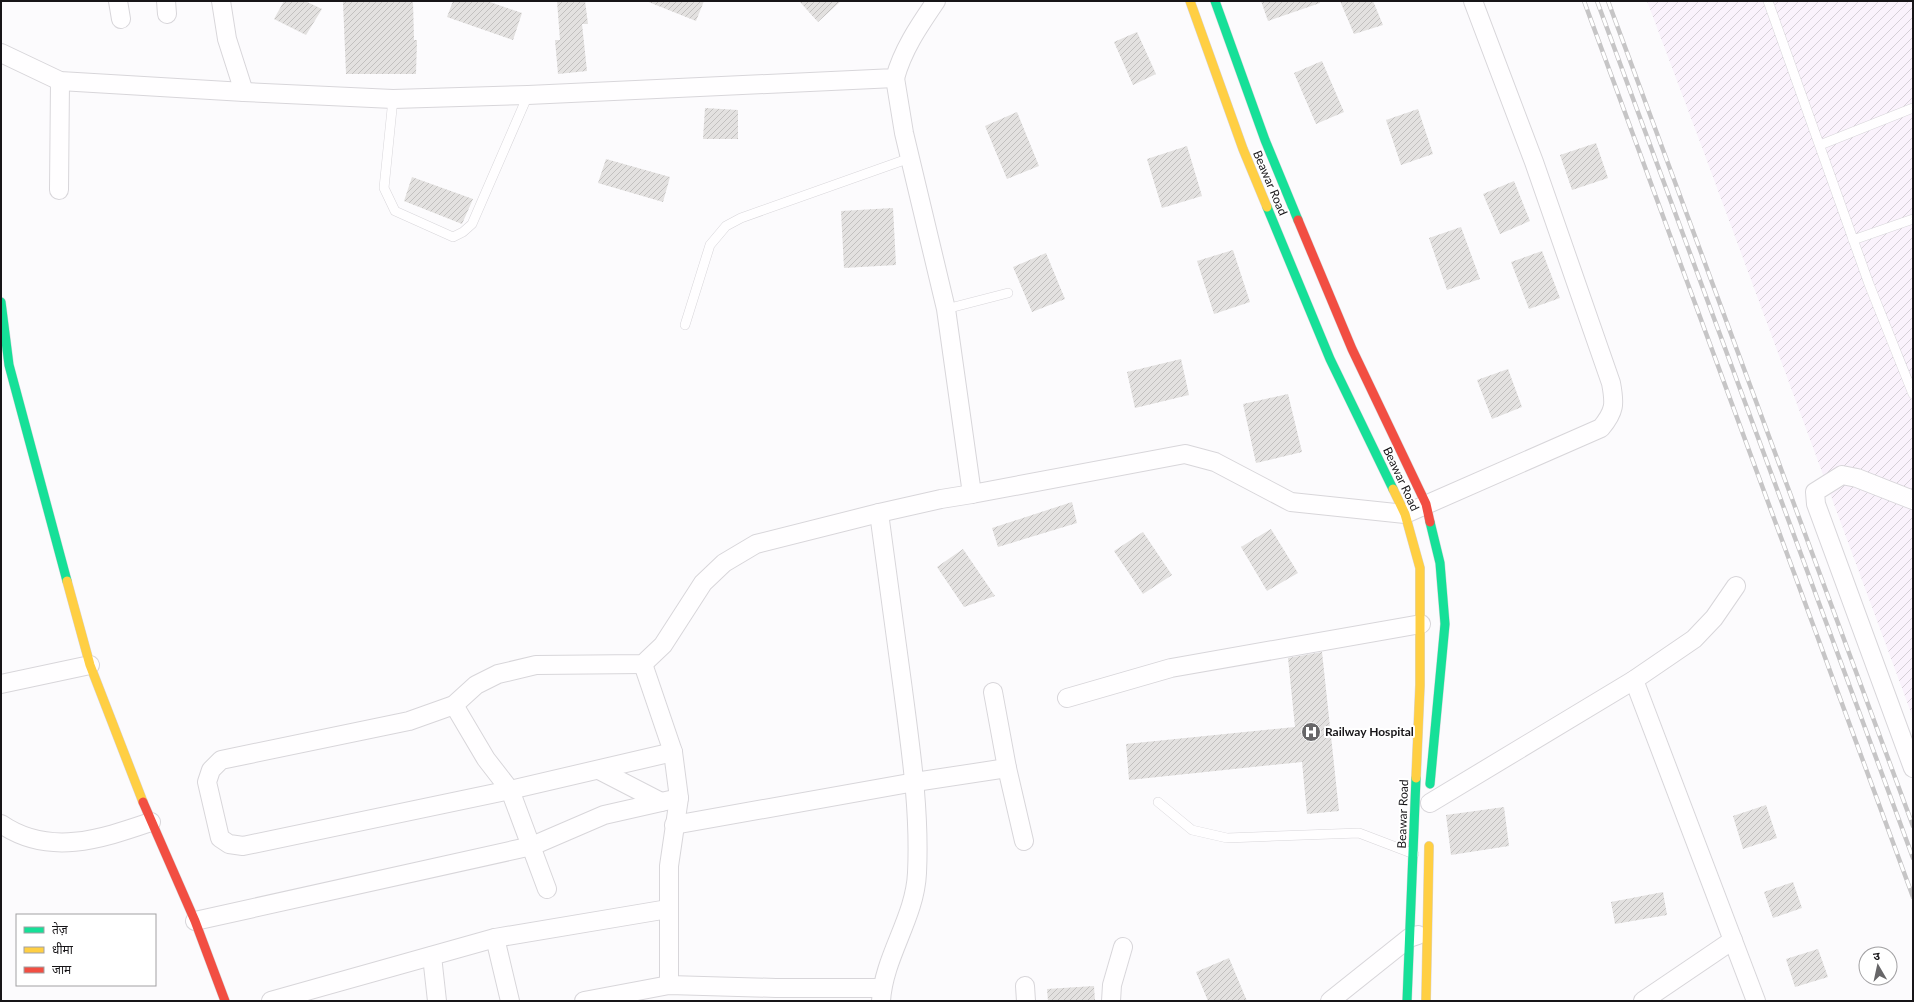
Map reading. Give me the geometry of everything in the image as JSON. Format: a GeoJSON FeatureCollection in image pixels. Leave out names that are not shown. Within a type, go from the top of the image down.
{"type":"FeatureCollection","features":[{"type":"Feature","properties":{"kind":"main road","name":"Beawar Road"},"geometry":{"type":"LineString","coordinates":[[1190,1],[1243,149],[1330,359],[1405,514],[1420,568],[1421,624],[1416,749],[1426,803]]}},
{"type":"Feature","properties":{"kind":"main road","name":"Beawar Road"},"geometry":{"type":"LineString","coordinates":[[1215,1],[1265,140],[1346,335],[1426,504],[1440,563],[1445,624],[1426,803],[1414,855],[1407,1001]]}},
{"type":"Feature","properties":{"kind":"main road"},"geometry":{"type":"LineString","coordinates":[[1,302],[9,365],[90,665],[151,822],[195,921],[225,1001]]}},
{"type":"Feature","properties":{"kind":"main road"},"geometry":{"type":"LineString","coordinates":[[1426,1001],[1429,839]]}},
{"type":"Feature","properties":{"kind":"street"},"geometry":{"type":"LineString","coordinates":[[118,1],[121,19]]}},
{"type":"Feature","properties":{"kind":"street"},"geometry":{"type":"LineString","coordinates":[[221,1],[227,39],[244,92]]}},
{"type":"Feature","properties":{"kind":"street"},"geometry":{"type":"LineString","coordinates":[[936,1],[913,34],[900,60],[895,78],[904,133],[946,309],[972,494]]}},
{"type":"Feature","properties":{"kind":"street"},"geometry":{"type":"LineString","coordinates":[[673,752],[510,790],[243,846],[229,844],[220,838],[207,782],[211,770],[221,760],[409,721],[454,706],[476,685],[498,674],[536,665],[643,664],[662,644],[702,583],[724,563],[756,544],[879,512],[941,499],[1185,454],[1215,462],[1291,502],[1405,514],[1601,428],[1610,416],[1614,402],[1611,383],[1539,177],[1472,1]]}},
{"type":"Feature","properties":{"kind":"street"},"geometry":{"type":"LineString","coordinates":[[1,53],[60,81],[244,92],[393,98],[528,95],[895,78]]}},
{"type":"Feature","properties":{"kind":"street"},"geometry":{"type":"LineString","coordinates":[[59,190],[60,81]]}},
{"type":"Feature","properties":{"kind":"street"},"geometry":{"type":"LineString","coordinates":[[1913,500],[1857,478],[1842,476],[1826,484],[1815,492],[1816,504],[1913,768]]}},
{"type":"Feature","properties":{"kind":"street"},"geometry":{"type":"LineString","coordinates":[[584,1001],[669,985],[722,994],[881,994],[887,969],[911,905],[917,875],[917,853],[915,782],[879,512]]}},
{"type":"Feature","properties":{"kind":"street"},"geometry":{"type":"LineString","coordinates":[[1426,803],[1634,680],[1694,639],[1714,618],[1736,586]]}},
{"type":"Feature","properties":{"kind":"street"},"geometry":{"type":"LineString","coordinates":[[1067,698],[1171,668],[1421,624]]}},
{"type":"Feature","properties":{"kind":"street"},"geometry":{"type":"LineString","coordinates":[[643,664],[673,752],[680,798],[673,831],[669,866],[669,985]]}},
{"type":"Feature","properties":{"kind":"street"},"geometry":{"type":"LineString","coordinates":[[1,684],[90,665]]}},
{"type":"Feature","properties":{"kind":"street"},"geometry":{"type":"LineString","coordinates":[[1634,680],[1756,1001]]}},
{"type":"Feature","properties":{"kind":"street"},"geometry":{"type":"LineString","coordinates":[[993,692],[1007,768],[1024,841]]}},
{"type":"Feature","properties":{"kind":"street"},"geometry":{"type":"LineString","coordinates":[[454,706],[486,759],[510,790],[547,889]]}},
{"type":"Feature","properties":{"kind":"street"},"geometry":{"type":"LineString","coordinates":[[673,831],[915,782],[1007,768]]}},
{"type":"Feature","properties":{"kind":"street"},"geometry":{"type":"LineString","coordinates":[[598,770],[661,802]]}},
{"type":"Feature","properties":{"kind":"street"},"geometry":{"type":"LineString","coordinates":[[195,921],[532,846],[604,816],[680,798]]}},
{"type":"Feature","properties":{"kind":"street"},"geometry":{"type":"LineString","coordinates":[[1,824],[40,842],[78,842],[101,838],[151,822]]}},
{"type":"Feature","properties":{"kind":"street"},"geometry":{"type":"LineString","coordinates":[[280,1000],[495,938],[668,909]]}},
{"type":"Feature","properties":{"kind":"street"},"geometry":{"type":"LineString","coordinates":[[1330,1001],[1409,938],[1427,933]]}},
{"type":"Feature","properties":{"kind":"street"},"geometry":{"type":"LineString","coordinates":[[495,938],[510,1001]]}},
{"type":"Feature","properties":{"kind":"street"},"geometry":{"type":"LineString","coordinates":[[1643,1001],[1734,940]]}},
{"type":"Feature","properties":{"kind":"street"},"geometry":{"type":"LineString","coordinates":[[1111,1001],[1112,985],[1123,948]]}},
{"type":"Feature","properties":{"kind":"street"},"geometry":{"type":"LineString","coordinates":[[432,956],[437,1001]]}},
{"type":"Feature","properties":{"kind":"lane"},"geometry":{"type":"LineString","coordinates":[[1768,1],[1853,240],[1913,394]]}},
{"type":"Feature","properties":{"kind":"lane"},"geometry":{"type":"LineString","coordinates":[[393,98],[384,188],[389,200],[395,211],[453,237],[463,232],[472,224],[528,95]]}},
{"type":"Feature","properties":{"kind":"lane"},"geometry":{"type":"LineString","coordinates":[[1820,145],[1913,108]]}},
{"type":"Feature","properties":{"kind":"lane"},"geometry":{"type":"LineString","coordinates":[[685,325],[710,244],[726,226],[741,218],[909,154]]}},
{"type":"Feature","properties":{"kind":"lane"},"geometry":{"type":"LineString","coordinates":[[1853,240],[1913,219]]}},
{"type":"Feature","properties":{"kind":"lane"},"geometry":{"type":"LineString","coordinates":[[946,309],[1008,293]]}},
{"type":"Feature","properties":{"kind":"lane"},"geometry":{"type":"LineString","coordinates":[[1158,802],[1192,830],[1227,838],[1359,833],[1391,847],[1429,860]]}},
{"type":"Feature","properties":{"kind":"shaded area"},"geometry":{"type":"Polygon","coordinates":[[[1647,1],[1913,1],[1913,718],[1703,150],[1647,1]]]}},
{"type":"Feature","properties":{"kind":"building"},"geometry":{"type":"Polygon","coordinates":[[[284,1],[305,1],[322,9],[306,35],[274,19],[284,1]]]}},
{"type":"Feature","properties":{"kind":"building"},"geometry":{"type":"Polygon","coordinates":[[[413,1],[414,40],[417,40],[416,74],[346,74],[343,2],[413,1]]]}},
{"type":"Feature","properties":{"kind":"building"},"geometry":{"type":"Polygon","coordinates":[[[453,1],[487,1],[522,13],[513,40],[447,17],[453,1]]]}},
{"type":"Feature","properties":{"kind":"building"},"geometry":{"type":"Polygon","coordinates":[[[557,1],[585,1],[588,24],[582,24],[587,71],[558,74],[555,40],[560,40],[557,1]]]}},
{"type":"Feature","properties":{"kind":"building"},"geometry":{"type":"Polygon","coordinates":[[[646,1],[704,1],[696,21],[646,1]]]}},
{"type":"Feature","properties":{"kind":"building"},"geometry":{"type":"Polygon","coordinates":[[[799,1],[841,1],[818,22],[799,1]]]}},
{"type":"Feature","properties":{"kind":"building"},"geometry":{"type":"Polygon","coordinates":[[[1261,1],[1320,1],[1320,3],[1268,21],[1261,1]]]}},
{"type":"Feature","properties":{"kind":"building"},"geometry":{"type":"Polygon","coordinates":[[[1340,1],[1373,1],[1383,25],[1354,34],[1340,1]]]}},
{"type":"Feature","properties":{"kind":"building"},"geometry":{"type":"Polygon","coordinates":[[[1137,32],[1156,74],[1133,85],[1114,42],[1137,32]]]}},
{"type":"Feature","properties":{"kind":"building"},"geometry":{"type":"Polygon","coordinates":[[[1322,61],[1344,112],[1316,124],[1294,73],[1322,61]]]}},
{"type":"Feature","properties":{"kind":"building"},"geometry":{"type":"Polygon","coordinates":[[[705,108],[738,110],[738,139],[703,139],[705,108]]]}},
{"type":"Feature","properties":{"kind":"building"},"geometry":{"type":"Polygon","coordinates":[[[1418,109],[1433,154],[1401,165],[1386,120],[1418,109]]]}},
{"type":"Feature","properties":{"kind":"building"},"geometry":{"type":"Polygon","coordinates":[[[1017,112],[1039,166],[1007,179],[985,126],[1017,112]]]}},
{"type":"Feature","properties":{"kind":"building"},"geometry":{"type":"Polygon","coordinates":[[[1596,143],[1608,178],[1572,190],[1560,155],[1596,143]]]}},
{"type":"Feature","properties":{"kind":"building"},"geometry":{"type":"Polygon","coordinates":[[[1187,146],[1202,196],[1162,208],[1147,159],[1187,146]]]}},
{"type":"Feature","properties":{"kind":"building"},"geometry":{"type":"Polygon","coordinates":[[[606,159],[670,177],[663,202],[598,183],[606,159]]]}},
{"type":"Feature","properties":{"kind":"building"},"geometry":{"type":"Polygon","coordinates":[[[412,177],[473,199],[462,224],[404,201],[412,177]]]}},
{"type":"Feature","properties":{"kind":"building"},"geometry":{"type":"Polygon","coordinates":[[[1514,181],[1530,221],[1500,234],[1483,194],[1514,181]]]}},
{"type":"Feature","properties":{"kind":"building"},"geometry":{"type":"Polygon","coordinates":[[[893,208],[896,265],[844,268],[841,211],[893,208]]]}},
{"type":"Feature","properties":{"kind":"building"},"geometry":{"type":"Polygon","coordinates":[[[1461,227],[1480,279],[1447,290],[1429,238],[1461,227]]]}},
{"type":"Feature","properties":{"kind":"building"},"geometry":{"type":"Polygon","coordinates":[[[1233,250],[1250,302],[1214,314],[1197,261],[1233,250]]]}},
{"type":"Feature","properties":{"kind":"building"},"geometry":{"type":"Polygon","coordinates":[[[1542,251],[1560,298],[1529,309],[1511,262],[1542,251]]]}},
{"type":"Feature","properties":{"kind":"building"},"geometry":{"type":"Polygon","coordinates":[[[1046,253],[1065,299],[1032,312],[1013,267],[1046,253]]]}},
{"type":"Feature","properties":{"kind":"building"},"geometry":{"type":"Polygon","coordinates":[[[1181,359],[1189,395],[1135,408],[1127,372],[1181,359]]]}},
{"type":"Feature","properties":{"kind":"building"},"geometry":{"type":"Polygon","coordinates":[[[1508,369],[1522,407],[1492,419],[1477,380],[1508,369]]]}},
{"type":"Feature","properties":{"kind":"building"},"geometry":{"type":"Polygon","coordinates":[[[1288,394],[1302,452],[1256,463],[1243,404],[1288,394]]]}},
{"type":"Feature","properties":{"kind":"building"},"geometry":{"type":"Polygon","coordinates":[[[1072,502],[1077,523],[998,547],[992,528],[1072,502]]]}},
{"type":"Feature","properties":{"kind":"building"},"geometry":{"type":"Polygon","coordinates":[[[1271,529],[1298,573],[1267,591],[1241,547],[1271,529]]]}},
{"type":"Feature","properties":{"kind":"building"},"geometry":{"type":"Polygon","coordinates":[[[1143,532],[1172,575],[1143,594],[1114,551],[1143,532]]]}},
{"type":"Feature","properties":{"kind":"building"},"geometry":{"type":"Polygon","coordinates":[[[963,549],[995,596],[964,607],[937,567],[963,549]]]}},
{"type":"Feature","properties":{"kind":"building"},"geometry":{"type":"Polygon","coordinates":[[[1322,652],[1339,811],[1307,814],[1302,762],[1129,780],[1126,744],[1295,727],[1288,658],[1322,652]]]}},
{"type":"Feature","properties":{"kind":"building"},"geometry":{"type":"Polygon","coordinates":[[[1766,805],[1777,838],[1743,849],[1733,816],[1766,805]]]}},
{"type":"Feature","properties":{"kind":"building"},"geometry":{"type":"Polygon","coordinates":[[[1504,807],[1509,846],[1451,855],[1446,815],[1504,807]]]}},
{"type":"Feature","properties":{"kind":"building"},"geometry":{"type":"Polygon","coordinates":[[[1793,882],[1802,908],[1773,918],[1764,892],[1793,882]]]}},
{"type":"Feature","properties":{"kind":"building"},"geometry":{"type":"Polygon","coordinates":[[[1663,892],[1667,915],[1615,924],[1611,902],[1663,892]]]}},
{"type":"Feature","properties":{"kind":"building"},"geometry":{"type":"Polygon","coordinates":[[[1818,949],[1828,977],[1795,987],[1786,959],[1818,949]]]}},
{"type":"Feature","properties":{"kind":"building"},"geometry":{"type":"Polygon","coordinates":[[[1229,958],[1247,1001],[1208,1001],[1196,972],[1229,958]]]}},
{"type":"Feature","properties":{"kind":"building"},"geometry":{"type":"Polygon","coordinates":[[[1094,986],[1095,1001],[1048,1001],[1047,989],[1094,986]]]}},
{"type":"Feature","properties":{"kind":"railway"},"geometry":{"type":"LineString","coordinates":[[1584,1],[1913,897]]}},
{"type":"Feature","properties":{"kind":"railway"},"geometry":{"type":"LineString","coordinates":[[1597,1],[1913,858]]}},
{"type":"Feature","properties":{"kind":"railway"},"geometry":{"type":"LineString","coordinates":[[1608,1],[1913,826]]}},
{"type":"Feature","properties":{"kind":"traffic: fast"},"geometry":{"type":"LineString","coordinates":[[1215,1],[1265,140],[1298,220]]}},
{"type":"Feature","properties":{"kind":"traffic: fast"},"geometry":{"type":"LineString","coordinates":[[1267,207],[1330,359],[1393,489]]}},
{"type":"Feature","properties":{"kind":"traffic: fast"},"geometry":{"type":"LineString","coordinates":[[1,302],[9,365],[67,581]]}},
{"type":"Feature","properties":{"kind":"traffic: fast"},"geometry":{"type":"LineString","coordinates":[[1430,522],[1440,563],[1445,624],[1430,784]]}},
{"type":"Feature","properties":{"kind":"traffic: fast"},"geometry":{"type":"LineString","coordinates":[[1407,1001],[1416,778]]}},
{"type":"Feature","properties":{"kind":"traffic: slow"},"geometry":{"type":"LineString","coordinates":[[1190,1],[1243,149],[1267,207]]}},
{"type":"Feature","properties":{"kind":"traffic: slow"},"geometry":{"type":"LineString","coordinates":[[1393,489],[1405,514],[1420,568],[1420,685],[1416,778]]}},
{"type":"Feature","properties":{"kind":"traffic: slow"},"geometry":{"type":"LineString","coordinates":[[67,581],[90,665],[143,802]]}},
{"type":"Feature","properties":{"kind":"traffic: slow"},"geometry":{"type":"LineString","coordinates":[[1426,1001],[1429,846]]}},
{"type":"Feature","properties":{"kind":"traffic: jam"},"geometry":{"type":"LineString","coordinates":[[1298,220],[1352,349],[1426,504],[1430,522]]}},
{"type":"Feature","properties":{"kind":"traffic: jam"},"geometry":{"type":"LineString","coordinates":[[143,802],[195,921],[225,1001]]}},
{"type":"Feature","properties":{"kind":"place","name":"Railway Hospital"},"geometry":{"type":"Point","coordinates":[1311,732]}}]}
